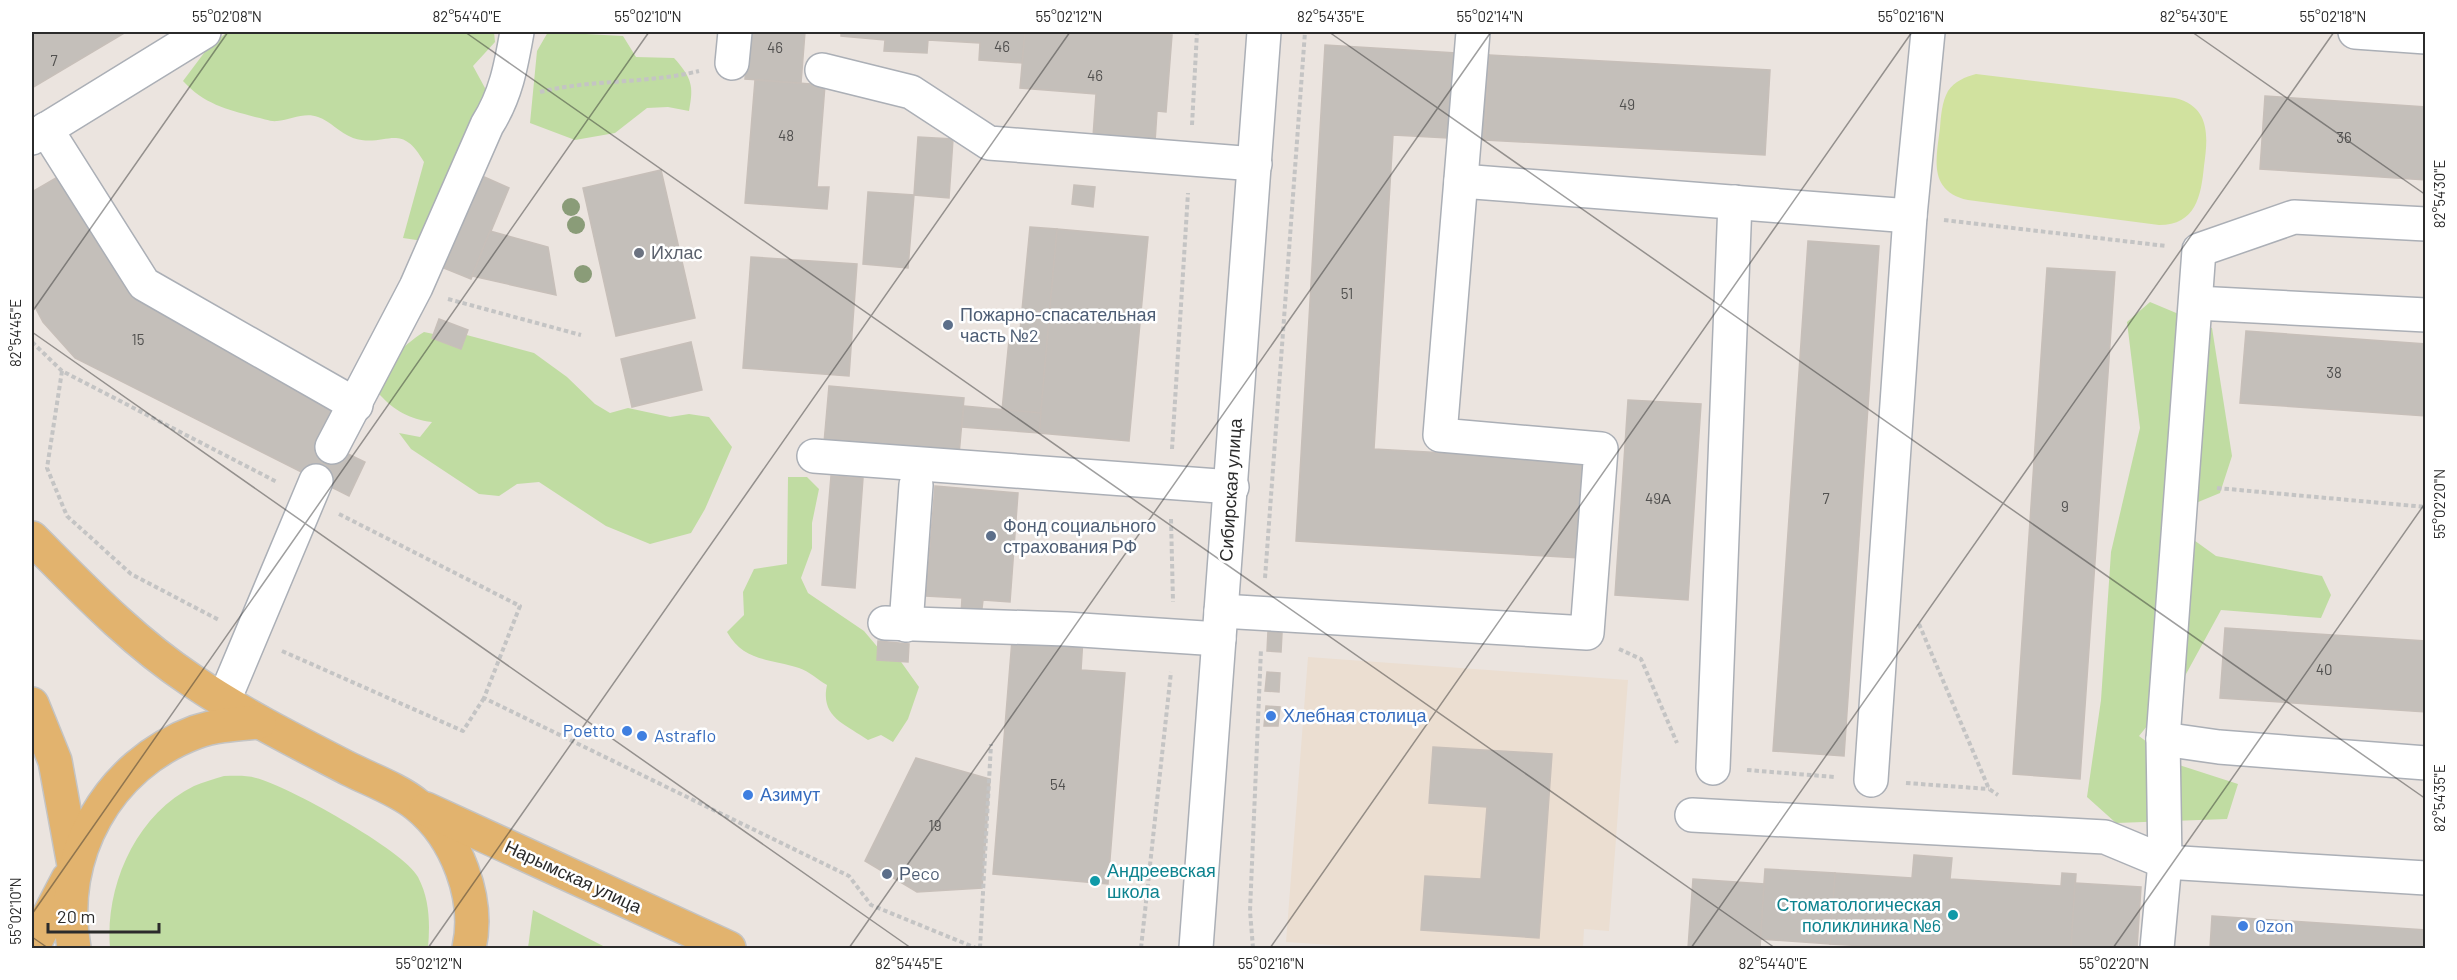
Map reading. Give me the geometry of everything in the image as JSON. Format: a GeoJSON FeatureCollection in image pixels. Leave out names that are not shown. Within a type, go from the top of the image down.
{"type":"FeatureCollection","features":[{"type":"Feature","properties":{"kind":"main road","name":"Нарымская улица"},"geometry":{"type":"LineString","coordinates":[[32,538],[121,627],[190,680],[259,722],[417,805],[729,948]]}},
{"type":"Feature","properties":{"kind":"main road"},"geometry":{"type":"LineString","coordinates":[[32,704],[55,761],[75,867],[32,948]]}},
{"type":"Feature","properties":{"kind":"main road"},"geometry":{"type":"LineString","coordinates":[[74,948],[70,898],[75,867],[85,837],[99,809],[118,784],[141,762],[168,745],[196,732],[227,724],[259,722]]}},
{"type":"Feature","properties":{"kind":"main road"},"geometry":{"type":"LineString","coordinates":[[417,805],[442,832],[460,865],[470,901],[469,948]]}},
{"type":"Feature","properties":{"kind":"street"},"geometry":{"type":"LineString","coordinates":[[204,32],[39,134],[144,284],[356,405]]}},
{"type":"Feature","properties":{"kind":"street"},"geometry":{"type":"LineString","coordinates":[[332,447],[416,287],[486,125],[500,105],[508,85],[517,32]]}},
{"type":"Feature","properties":{"kind":"street","name":"Сибирская улица"},"geometry":{"type":"LineString","coordinates":[[1196,948],[1264,32]]}},
{"type":"Feature","properties":{"kind":"street"},"geometry":{"type":"LineString","coordinates":[[916,485],[895,624],[1066,629],[1220,625],[1263,613],[1587,633],[1601,449],[1440,435],[1473,32]]}},
{"type":"Feature","properties":{"kind":"street"},"geometry":{"type":"LineString","coordinates":[[1871,780],[1910,216],[1928,32]]}},
{"type":"Feature","properties":{"kind":"street"},"geometry":{"type":"LineString","coordinates":[[2355,32],[2426,37]]}},
{"type":"Feature","properties":{"kind":"street"},"geometry":{"type":"LineString","coordinates":[[822,70],[911,92],[988,143],[1255,164]]}},
{"type":"Feature","properties":{"kind":"street"},"geometry":{"type":"LineString","coordinates":[[1461,181],[1910,216]]}},
{"type":"Feature","properties":{"kind":"street"},"geometry":{"type":"LineString","coordinates":[[1713,768],[1735,202]]}},
{"type":"Feature","properties":{"kind":"street"},"geometry":{"type":"LineString","coordinates":[[2157,948],[2165,862],[2163,740],[2199,250],[2294,217],[2426,224]]}},
{"type":"Feature","properties":{"kind":"street"},"geometry":{"type":"LineString","coordinates":[[2196,303],[2426,315]]}},
{"type":"Feature","properties":{"kind":"street"},"geometry":{"type":"LineString","coordinates":[[814,456],[1232,487]]}},
{"type":"Feature","properties":{"kind":"street"},"geometry":{"type":"LineString","coordinates":[[224,700],[312,490]]}},
{"type":"Feature","properties":{"kind":"street"},"geometry":{"type":"LineString","coordinates":[[2163,740],[2219,747],[2426,763]]}},
{"type":"Feature","properties":{"kind":"street"},"geometry":{"type":"LineString","coordinates":[[1692,815],[2105,837],[2165,862],[2426,878]]}},
{"type":"Feature","properties":{"kind":"path"},"geometry":{"type":"LineString","coordinates":[[1253,948],[1250,910],[1263,613],[1305,32]]}},
{"type":"Feature","properties":{"kind":"path"},"geometry":{"type":"LineString","coordinates":[[500,105],[543,91],[617,82],[668,79],[733,47]]}},
{"type":"Feature","properties":{"kind":"path"},"geometry":{"type":"LineString","coordinates":[[1910,216],[2199,250]]}},
{"type":"Feature","properties":{"kind":"path"},"geometry":{"type":"LineString","coordinates":[[416,287],[461,304],[580,335]]}},
{"type":"Feature","properties":{"kind":"path"},"geometry":{"type":"LineString","coordinates":[[32,342],[62,371],[312,490],[520,606],[484,698],[464,731],[251,637],[131,574],[67,516],[47,468],[62,371]]}},
{"type":"Feature","properties":{"kind":"path"},"geometry":{"type":"LineString","coordinates":[[2181,485],[2426,507]]}},
{"type":"Feature","properties":{"kind":"path"},"geometry":{"type":"LineString","coordinates":[[1916,617],[1989,789]]}},
{"type":"Feature","properties":{"kind":"path"},"geometry":{"type":"LineString","coordinates":[[1587,633],[1641,659],[1687,766],[1989,789],[2007,800]]}},
{"type":"Feature","properties":{"kind":"path"},"geometry":{"type":"LineString","coordinates":[[484,698],[849,876],[871,905],[978,948],[991,744]]}},
{"type":"Feature","properties":{"kind":"shaded area"},"geometry":{"type":"Polygon","coordinates":[[[1308,657],[1628,680],[1609,931],[1584,929],[1583,948],[1376,948],[1286,942],[1308,657]]]}},
{"type":"Feature","properties":{"kind":"green space"},"geometry":{"type":"Polygon","coordinates":[[[227,32],[494,32],[495,42],[473,66],[491,99],[423,241],[403,238],[424,162],[407,142],[400,138],[365,140],[353,138],[313,116],[275,121],[255,117],[207,100],[183,81],[207,49],[227,32]]]}},
{"type":"Feature","properties":{"kind":"green space"},"geometry":{"type":"Polygon","coordinates":[[[548,32],[623,36],[636,57],[674,58],[685,71],[690,83],[689,111],[668,107],[647,108],[615,133],[575,140],[530,123],[537,51],[548,32]]]}},
{"type":"Feature","properties":{"kind":"green space"},"geometry":{"type":"Polygon","coordinates":[[[1976,74],[2175,98],[2187,102],[2201,116],[2206,134],[2203,177],[2194,207],[2181,220],[2159,225],[1968,200],[1955,196],[1946,189],[1938,172],[1937,151],[1942,109],[1948,91],[1961,80],[1976,74]]]}},
{"type":"Feature","properties":{"kind":"green space"},"geometry":{"type":"Polygon","coordinates":[[[2150,302],[2212,328],[2232,456],[2220,493],[2162,517],[2216,556],[2322,576],[2331,595],[2321,618],[2221,610],[2180,685],[2139,736],[2176,764],[2238,784],[2227,819],[2116,823],[2087,797],[2101,700],[2111,552],[2140,428],[2127,322],[2150,302]]]}},
{"type":"Feature","properties":{"kind":"green space"},"geometry":{"type":"Polygon","coordinates":[[[424,332],[443,336],[459,333],[534,353],[567,377],[595,404],[610,413],[628,408],[670,417],[689,414],[709,417],[732,447],[705,509],[691,533],[650,544],[606,526],[539,482],[517,484],[499,496],[479,494],[411,449],[399,433],[420,437],[432,422],[416,419],[403,413],[379,394],[384,375],[394,358],[407,344],[424,332]]]}},
{"type":"Feature","properties":{"kind":"green space"},"geometry":{"type":"Polygon","coordinates":[[[788,477],[807,477],[819,489],[812,523],[812,548],[801,578],[808,593],[864,631],[880,650],[899,659],[919,687],[908,719],[893,742],[881,735],[868,740],[843,724],[827,705],[827,685],[803,669],[749,654],[734,642],[727,632],[744,615],[743,592],[754,569],[787,564],[788,477]]]}},
{"type":"Feature","properties":{"kind":"green space"},"geometry":{"type":"Polygon","coordinates":[[[224,776],[252,777],[292,793],[369,836],[409,866],[418,877],[425,894],[429,921],[428,948],[110,948],[113,901],[119,878],[140,834],[155,815],[173,799],[194,786],[224,776]]]}},
{"type":"Feature","properties":{"kind":"green space"},"geometry":{"type":"Polygon","coordinates":[[[533,910],[607,948],[528,948],[533,910]]]}},
{"type":"Feature","properties":{"kind":"building"},"geometry":{"type":"Polygon","coordinates":[[[32,32],[126,32],[32,88],[32,32]]]}},
{"type":"Feature","properties":{"kind":"building"},"geometry":{"type":"Polygon","coordinates":[[[748,32],[805,32],[801,83],[745,79],[748,32]]]}},
{"type":"Feature","properties":{"kind":"building"},"geometry":{"type":"Polygon","coordinates":[[[841,32],[1025,32],[1022,63],[979,60],[980,43],[928,40],[927,53],[884,51],[885,40],[841,36],[841,32]]]}},
{"type":"Feature","properties":{"kind":"building"},"geometry":{"type":"Polygon","coordinates":[[[1025,32],[1133,32],[1172,35],[1166,112],[1157,111],[1155,142],[1093,137],[1096,94],[1020,88],[1025,32]]]}},
{"type":"Feature","properties":{"kind":"building"},"geometry":{"type":"Polygon","coordinates":[[[1325,45],[1489,55],[1485,140],[1393,135],[1374,449],[1586,461],[1580,558],[1296,541],[1325,45]]]}},
{"type":"Feature","properties":{"kind":"building"},"geometry":{"type":"Polygon","coordinates":[[[1489,55],[1770,70],[1765,155],[1485,140],[1489,55]]]}},
{"type":"Feature","properties":{"kind":"building"},"geometry":{"type":"Polygon","coordinates":[[[755,80],[825,85],[817,187],[829,187],[827,209],[745,203],[755,80]]]}},
{"type":"Feature","properties":{"kind":"building"},"geometry":{"type":"Polygon","coordinates":[[[2265,96],[2426,107],[2426,180],[2260,169],[2265,96]]]}},
{"type":"Feature","properties":{"kind":"building"},"geometry":{"type":"Polygon","coordinates":[[[918,137],[953,139],[949,198],[914,195],[918,137]]]}},
{"type":"Feature","properties":{"kind":"building","name":"Ихлас"},"geometry":{"type":"Polygon","coordinates":[[[661,170],[695,318],[616,336],[583,188],[661,170]]]}},
{"type":"Feature","properties":{"kind":"building"},"geometry":{"type":"Polygon","coordinates":[[[61,175],[120,272],[336,401],[317,439],[365,462],[349,496],[75,358],[43,322],[32,301],[32,192],[61,175]]]}},
{"type":"Feature","properties":{"kind":"building"},"geometry":{"type":"Polygon","coordinates":[[[482,176],[509,188],[471,279],[444,268],[482,176]]]}},
{"type":"Feature","properties":{"kind":"building"},"geometry":{"type":"Polygon","coordinates":[[[1074,185],[1095,187],[1093,207],[1072,204],[1074,185]]]}},
{"type":"Feature","properties":{"kind":"building"},"geometry":{"type":"Polygon","coordinates":[[[868,192],[914,195],[908,268],[863,264],[868,192]]]}},
{"type":"Feature","properties":{"kind":"building"},"geometry":{"type":"Polygon","coordinates":[[[1030,227],[1057,229],[1041,413],[1002,410],[1009,340],[1019,341],[1030,227]]]}},
{"type":"Feature","properties":{"kind":"building"},"geometry":{"type":"Polygon","coordinates":[[[1057,229],[1148,237],[1129,441],[1039,433],[1057,229]]]}},
{"type":"Feature","properties":{"kind":"building"},"geometry":{"type":"Polygon","coordinates":[[[490,231],[548,247],[556,295],[472,276],[490,231]]]}},
{"type":"Feature","properties":{"kind":"building"},"geometry":{"type":"Polygon","coordinates":[[[1808,241],[1879,246],[1844,756],[1773,751],[1808,241]]]}},
{"type":"Feature","properties":{"kind":"building"},"geometry":{"type":"Polygon","coordinates":[[[751,257],[857,264],[849,376],[743,368],[751,257]]]}},
{"type":"Feature","properties":{"kind":"building"},"geometry":{"type":"Polygon","coordinates":[[[2047,268],[2115,272],[2080,779],[2013,774],[2047,268]]]}},
{"type":"Feature","properties":{"kind":"building"},"geometry":{"type":"Polygon","coordinates":[[[439,319],[468,330],[461,349],[432,338],[439,319]]]}},
{"type":"Feature","properties":{"kind":"building"},"geometry":{"type":"Polygon","coordinates":[[[2246,331],[2426,344],[2426,416],[2240,403],[2246,331]]]}},
{"type":"Feature","properties":{"kind":"building"},"geometry":{"type":"Polygon","coordinates":[[[691,342],[702,390],[632,407],[621,359],[691,342]]]}},
{"type":"Feature","properties":{"kind":"building"},"geometry":{"type":"Polygon","coordinates":[[[829,386],[964,398],[959,455],[824,443],[829,386]]]}},
{"type":"Feature","properties":{"kind":"building"},"geometry":{"type":"Polygon","coordinates":[[[1628,400],[1701,404],[1688,600],[1615,595],[1628,400]]]}},
{"type":"Feature","properties":{"kind":"building"},"geometry":{"type":"Polygon","coordinates":[[[964,406],[1041,413],[1039,433],[962,427],[964,406]]]}},
{"type":"Feature","properties":{"kind":"building"},"geometry":{"type":"Polygon","coordinates":[[[831,476],[863,478],[855,588],[822,585],[831,476]]]}},
{"type":"Feature","properties":{"kind":"building"},"geometry":{"type":"Polygon","coordinates":[[[935,486],[1018,493],[1010,602],[983,600],[981,617],[961,616],[962,598],[926,596],[935,486]]]}},
{"type":"Feature","properties":{"kind":"building"},"geometry":{"type":"Polygon","coordinates":[[[2225,628],[2426,641],[2426,712],[2220,698],[2225,628]]]}},
{"type":"Feature","properties":{"kind":"building"},"geometry":{"type":"Polygon","coordinates":[[[1268,631],[1282,633],[1281,652],[1267,651],[1268,631]]]}},
{"type":"Feature","properties":{"kind":"building"},"geometry":{"type":"Polygon","coordinates":[[[1083,638],[1081,670],[1125,673],[1108,884],[993,874],[1012,640],[1083,638]]]}},
{"type":"Feature","properties":{"kind":"building"},"geometry":{"type":"Polygon","coordinates":[[[878,641],[909,644],[908,662],[877,660],[878,641]]]}},
{"type":"Feature","properties":{"kind":"building"},"geometry":{"type":"Polygon","coordinates":[[[1267,672],[1280,673],[1279,692],[1265,691],[1267,672]]]}},
{"type":"Feature","properties":{"kind":"building"},"geometry":{"type":"Polygon","coordinates":[[[1266,706],[1280,707],[1278,726],[1264,726],[1266,706]]]}},
{"type":"Feature","properties":{"kind":"building"},"geometry":{"type":"Polygon","coordinates":[[[1433,747],[1552,754],[1539,938],[1421,930],[1425,876],[1481,879],[1487,807],[1429,803],[1433,747]]]}},
{"type":"Feature","properties":{"kind":"building"},"geometry":{"type":"Polygon","coordinates":[[[916,758],[990,779],[982,888],[917,892],[865,861],[916,758]]]}},
{"type":"Feature","properties":{"kind":"building","name":"Стоматологическая поликлиника №6"},"geometry":{"type":"Polygon","coordinates":[[[1914,855],[1952,858],[1950,879],[2061,886],[2062,873],[2076,874],[2071,948],[1901,948],[1830,944],[1835,873],[1912,878],[1914,855]]]}},
{"type":"Feature","properties":{"kind":"building"},"geometry":{"type":"Polygon","coordinates":[[[1765,869],[1835,873],[1830,944],[1760,939],[1765,869]]]}},
{"type":"Feature","properties":{"kind":"building"},"geometry":{"type":"Polygon","coordinates":[[[1693,879],[1764,884],[1760,948],[1688,948],[1693,879]]]}},
{"type":"Feature","properties":{"kind":"building"},"geometry":{"type":"Polygon","coordinates":[[[2075,883],[2141,887],[2137,948],[2071,948],[2075,883]]]}},
{"type":"Feature","properties":{"kind":"building"},"geometry":{"type":"Polygon","coordinates":[[[2212,916],[2426,930],[2426,948],[2210,948],[2212,916]]]}},
{"type":"Feature","properties":{"kind":"place","name":"Ихлас"},"geometry":{"type":"Point","coordinates":[639,253]}},
{"type":"Feature","properties":{"kind":"place","name":"Пожарно-спасательная часть №2"},"geometry":{"type":"Point","coordinates":[948,325]}},
{"type":"Feature","properties":{"kind":"place","name":"Фонд социального страхования РФ"},"geometry":{"type":"Point","coordinates":[991,536]}},
{"type":"Feature","properties":{"kind":"place","name":"Хлебная столица"},"geometry":{"type":"Point","coordinates":[1271,716]}},
{"type":"Feature","properties":{"kind":"place","name":"Poetto"},"geometry":{"type":"Point","coordinates":[627,731]}},
{"type":"Feature","properties":{"kind":"place","name":"Astraflo"},"geometry":{"type":"Point","coordinates":[642,736]}},
{"type":"Feature","properties":{"kind":"place","name":"Азимут"},"geometry":{"type":"Point","coordinates":[748,795]}},
{"type":"Feature","properties":{"kind":"place","name":"Рeco"},"geometry":{"type":"Point","coordinates":[887,874]}},
{"type":"Feature","properties":{"kind":"place","name":"Андреевская школа"},"geometry":{"type":"Point","coordinates":[1095,881]}},
{"type":"Feature","properties":{"kind":"place","name":"Стоматологическая поликлиника №6"},"geometry":{"type":"Point","coordinates":[1953,915]}},
{"type":"Feature","properties":{"kind":"place","name":"Ozon"},"geometry":{"type":"Point","coordinates":[2243,926]}}]}
